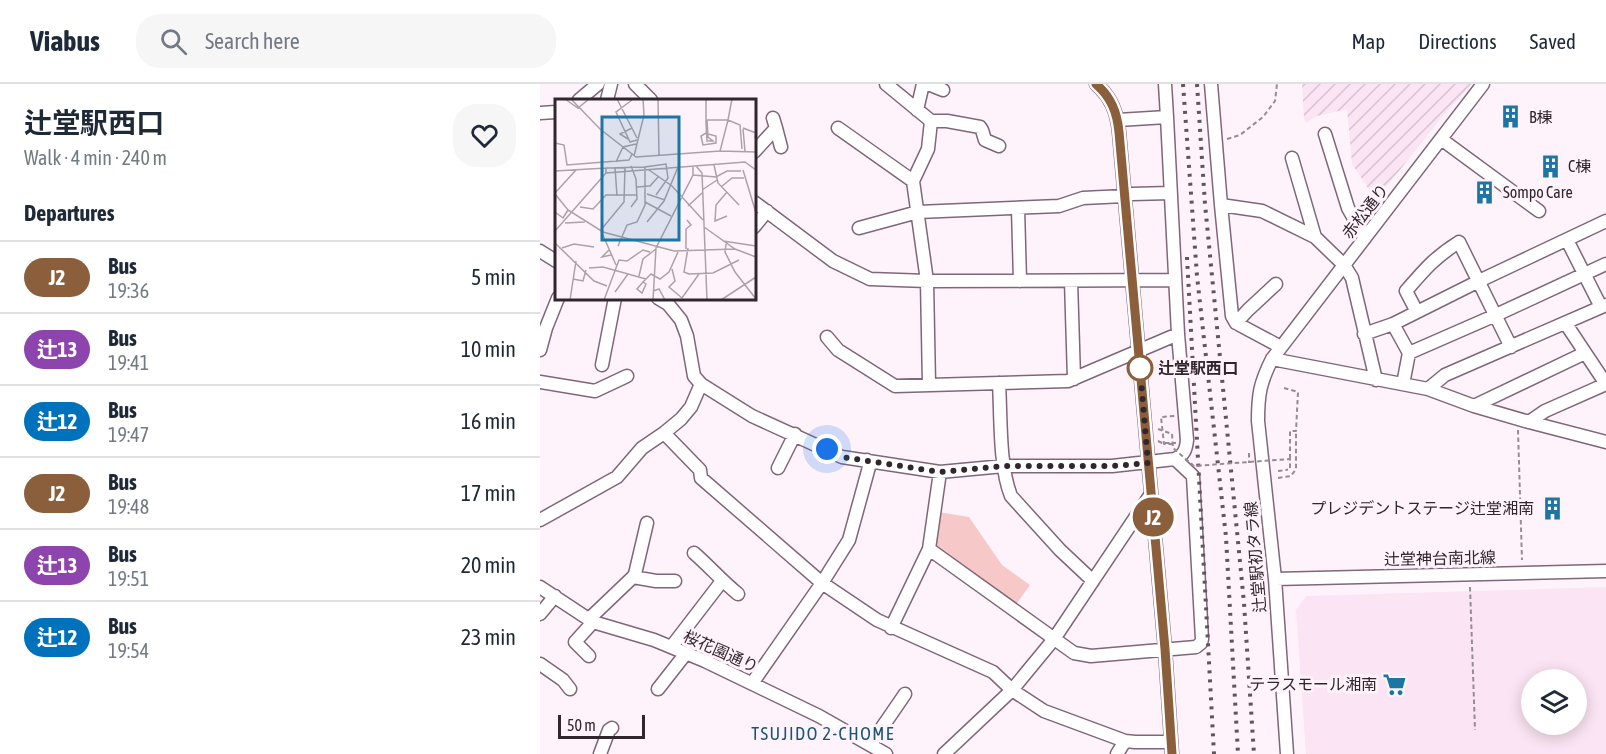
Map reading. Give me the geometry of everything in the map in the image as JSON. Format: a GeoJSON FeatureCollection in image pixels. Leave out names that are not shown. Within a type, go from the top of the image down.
{"type":"FeatureCollection","features":[{"type":"Feature","properties":{"kind":"street"},"geometry":{"type":"LineString","coordinates":[[580,99],[598,84]]}},
{"type":"Feature","properties":{"kind":"street"},"geometry":{"type":"LineString","coordinates":[[607,99],[611,84]]}},
{"type":"Feature","properties":{"kind":"street"},"geometry":{"type":"LineString","coordinates":[[635,84],[650,99]]}},
{"type":"Feature","properties":{"kind":"street"},"geometry":{"type":"LineString","coordinates":[[886,84],[931,122],[947,121],[980,127],[985,140],[999,146]]}},
{"type":"Feature","properties":{"kind":"street"},"geometry":{"type":"LineString","coordinates":[[917,110],[923,84]]}},
{"type":"Feature","properties":{"kind":"street"},"geometry":{"type":"LineString","coordinates":[[928,84],[943,90]]}},
{"type":"Feature","properties":{"kind":"street"},"geometry":{"type":"LineString","coordinates":[[664,433],[700,470],[701,478],[822,583],[877,620],[993,672],[1012,690],[1044,711],[1125,741],[1171,748],[1165,649],[1118,120],[1107,94],[1096,84]]}},
{"type":"Feature","properties":{"kind":"street"},"geometry":{"type":"LineString","coordinates":[[661,300],[668,304],[681,320],[687,336],[693,376],[701,384],[752,416],[842,457],[940,472],[1004,466],[1113,466],[1175,459],[1186,449],[1187,440],[1178,334],[1165,84]]}},
{"type":"Feature","properties":{"kind":"street"},"geometry":{"type":"LineString","coordinates":[[1211,84],[1232,316],[1236,323],[1281,347]]}},
{"type":"Feature","properties":{"kind":"street","name":"赤松通り"},"geometry":{"type":"LineString","coordinates":[[1272,359],[1483,84]]}},
{"type":"Feature","properties":{"kind":"street"},"geometry":{"type":"LineString","coordinates":[[540,113],[555,112]]}},
{"type":"Feature","properties":{"kind":"street"},"geometry":{"type":"LineString","coordinates":[[1118,120],[1167,117]]}},
{"type":"Feature","properties":{"kind":"street"},"geometry":{"type":"LineString","coordinates":[[929,385],[927,281],[913,181],[928,149],[931,122]]}},
{"type":"Feature","properties":{"kind":"street"},"geometry":{"type":"LineString","coordinates":[[756,149],[775,123],[780,147]]}},
{"type":"Feature","properties":{"kind":"street"},"geometry":{"type":"LineString","coordinates":[[838,128],[913,181]]}},
{"type":"Feature","properties":{"kind":"street"},"geometry":{"type":"LineString","coordinates":[[1325,134],[1348,208],[1365,238]]}},
{"type":"Feature","properties":{"kind":"street"},"geometry":{"type":"LineString","coordinates":[[1441,140],[1539,211]]}},
{"type":"Feature","properties":{"kind":"street"},"geometry":{"type":"LineString","coordinates":[[1292,158],[1315,237]]}},
{"type":"Feature","properties":{"kind":"street"},"geometry":{"type":"LineString","coordinates":[[859,228],[918,212],[1059,206],[1083,198],[1170,193]]}},
{"type":"Feature","properties":{"kind":"street"},"geometry":{"type":"LineString","coordinates":[[756,203],[833,261],[870,279],[927,281],[1175,280]]}},
{"type":"Feature","properties":{"kind":"street"},"geometry":{"type":"LineString","coordinates":[[1221,205],[1262,211],[1315,237],[1344,265],[1352,278],[1376,380]]}},
{"type":"Feature","properties":{"kind":"street"},"geometry":{"type":"LineString","coordinates":[[1018,208],[1020,281]]}},
{"type":"Feature","properties":{"kind":"street"},"geometry":{"type":"LineString","coordinates":[[756,224],[767,211]]}},
{"type":"Feature","properties":{"kind":"street"},"geometry":{"type":"LineString","coordinates":[[1364,334],[1393,324],[1606,221]]}},
{"type":"Feature","properties":{"kind":"street"},"geometry":{"type":"LineString","coordinates":[[1428,389],[1445,375],[1604,306],[1583,273],[1567,240]]}},
{"type":"Feature","properties":{"kind":"street"},"geometry":{"type":"LineString","coordinates":[[1417,312],[1406,291],[1427,266],[1459,242],[1511,347]]}},
{"type":"Feature","properties":{"kind":"street"},"geometry":{"type":"LineString","coordinates":[[540,251],[555,260]]}},
{"type":"Feature","properties":{"kind":"street"},"geometry":{"type":"LineString","coordinates":[[1409,353],[1606,264]]}},
{"type":"Feature","properties":{"kind":"street"},"geometry":{"type":"LineString","coordinates":[[1071,281],[1074,379]]}},
{"type":"Feature","properties":{"kind":"street"},"geometry":{"type":"LineString","coordinates":[[1236,323],[1276,284]]}},
{"type":"Feature","properties":{"kind":"street"},"geometry":{"type":"LineString","coordinates":[[540,350],[557,300]]}},
{"type":"Feature","properties":{"kind":"street"},"geometry":{"type":"LineString","coordinates":[[602,365],[615,300]]}},
{"type":"Feature","properties":{"kind":"street"},"geometry":{"type":"LineString","coordinates":[[1393,324],[1409,353],[1403,384]]}},
{"type":"Feature","properties":{"kind":"street"},"geometry":{"type":"LineString","coordinates":[[1523,425],[1545,411],[1606,384],[1566,324]]}},
{"type":"Feature","properties":{"kind":"street"},"geometry":{"type":"LineString","coordinates":[[827,337],[838,350],[895,386],[1068,381],[1178,334]]}},
{"type":"Feature","properties":{"kind":"street"},"geometry":{"type":"LineString","coordinates":[[1474,406],[1585,353]]}},
{"type":"Feature","properties":{"kind":"street"},"geometry":{"type":"LineString","coordinates":[[1272,359],[1428,389],[1523,425],[1606,442]]}},
{"type":"Feature","properties":{"kind":"street","name":"辻堂駅初タラ線"},"geometry":{"type":"LineString","coordinates":[[1272,359],[1262,379],[1258,399],[1258,421],[1275,579],[1287,754]]}},
{"type":"Feature","properties":{"kind":"street"},"geometry":{"type":"LineString","coordinates":[[540,382],[595,391],[627,376]]}},
{"type":"Feature","properties":{"kind":"street"},"geometry":{"type":"LineString","coordinates":[[999,383],[1004,466],[1011,496],[1060,550],[1093,581]]}},
{"type":"Feature","properties":{"kind":"street"},"geometry":{"type":"LineString","coordinates":[[540,520],[617,477],[642,448],[681,419],[691,407],[701,384]]}},
{"type":"Feature","properties":{"kind":"street"},"geometry":{"type":"LineString","coordinates":[[778,468],[795,434]]}},
{"type":"Feature","properties":{"kind":"street"},"geometry":{"type":"LineString","coordinates":[[929,549],[1074,653],[1091,656],[1196,647],[1202,639],[1193,476],[1175,459]]}},
{"type":"Feature","properties":{"kind":"street"},"geometry":{"type":"LineString","coordinates":[[753,682],[849,540],[869,467],[867,460]]}},
{"type":"Feature","properties":{"kind":"street"},"geometry":{"type":"LineString","coordinates":[[891,628],[929,549],[940,472]]}},
{"type":"Feature","properties":{"kind":"street"},"geometry":{"type":"LineString","coordinates":[[944,754],[1012,690],[1054,639],[1151,494]]}},
{"type":"Feature","properties":{"kind":"street"},"geometry":{"type":"LineString","coordinates":[[589,656],[575,642],[591,621],[633,578],[647,523]]}},
{"type":"Feature","properties":{"kind":"street"},"geometry":{"type":"LineString","coordinates":[[694,553],[738,594]]}},
{"type":"Feature","properties":{"kind":"street","name":"辻堂神台南北線"},"geometry":{"type":"LineString","coordinates":[[1275,579],[1606,571]]}},
{"type":"Feature","properties":{"kind":"street"},"geometry":{"type":"LineString","coordinates":[[633,578],[675,581]]}},
{"type":"Feature","properties":{"kind":"street"},"geometry":{"type":"LineString","coordinates":[[672,646],[722,581]]}},
{"type":"Feature","properties":{"kind":"street","name":"桜花園通り"},"geometry":{"type":"LineString","coordinates":[[540,586],[591,621],[687,652],[753,682],[886,754]]}},
{"type":"Feature","properties":{"kind":"street"},"geometry":{"type":"LineString","coordinates":[[540,614],[555,596]]}},
{"type":"Feature","properties":{"kind":"street"},"geometry":{"type":"LineString","coordinates":[[658,689],[687,652]]}},
{"type":"Feature","properties":{"kind":"street"},"geometry":{"type":"LineString","coordinates":[[540,664],[563,680],[570,689]]}},
{"type":"Feature","properties":{"kind":"street"},"geometry":{"type":"LineString","coordinates":[[870,745],[904,694]]}},
{"type":"Feature","properties":{"kind":"street"},"geometry":{"type":"LineString","coordinates":[[600,754],[609,730],[612,728]]}},
{"type":"Feature","properties":{"kind":"street"},"geometry":{"type":"LineString","coordinates":[[1117,754],[1125,741]]}},
{"type":"Feature","properties":{"kind":"path"},"geometry":{"type":"LineString","coordinates":[[1215,142],[1240,135],[1263,117],[1275,101],[1277,84]]}},
{"type":"Feature","properties":{"kind":"path"},"geometry":{"type":"LineString","coordinates":[[1278,478],[1291,476],[1296,469],[1298,392],[1284,388]]}},
{"type":"Feature","properties":{"kind":"path"},"geometry":{"type":"LineString","coordinates":[[1173,444],[1164,444],[1161,417],[1175,416]]}},
{"type":"Feature","properties":{"kind":"path"},"geometry":{"type":"LineString","coordinates":[[1522,560],[1523,425]]}},
{"type":"Feature","properties":{"kind":"path"},"geometry":{"type":"LineString","coordinates":[[1154,427],[1172,434],[1173,448],[1194,466],[1290,459]]}},
{"type":"Feature","properties":{"kind":"path"},"geometry":{"type":"LineString","coordinates":[[1278,471],[1290,470],[1290,431],[1296,431]]}},
{"type":"Feature","properties":{"kind":"path"},"geometry":{"type":"LineString","coordinates":[[1155,440],[1162,443],[1178,443]]}},
{"type":"Feature","properties":{"kind":"path"},"geometry":{"type":"LineString","coordinates":[[1470,587],[1474,730]]}},
{"type":"Feature","properties":{"kind":"shaded area"},"geometry":{"type":"Polygon","coordinates":[[[1302,84],[1472,84],[1442,117],[1376,200],[1352,164],[1347,109],[1317,116],[1306,123],[1302,84]]]}},
{"type":"Feature","properties":{"kind":"shaded area"},"geometry":{"type":"Polygon","coordinates":[[[938,512],[969,517],[1002,565],[1030,585],[1015,606],[933,548],[938,512]]]}},
{"type":"Feature","properties":{"kind":"shaded area"},"geometry":{"type":"Polygon","coordinates":[[[1606,587],[1606,754],[1306,754],[1296,610],[1306,596],[1606,587]]]}},
{"type":"Feature","properties":{"kind":"railway"},"geometry":{"type":"LineString","coordinates":[[1183,84],[1197,276],[1226,537],[1238,754]]}},
{"type":"Feature","properties":{"kind":"railway"},"geometry":{"type":"LineString","coordinates":[[1197,84],[1205,204],[1244,603],[1254,754]]}},
{"type":"Feature","properties":{"kind":"railway"},"geometry":{"type":"LineString","coordinates":[[1187,257],[1214,754]]}},
{"type":"Feature","properties":{"kind":"bus line","name":"J2"},"geometry":{"type":"LineString","coordinates":[[1096,84],[1107,94],[1118,120],[1165,649],[1172,754]]}},
{"type":"Feature","properties":{"kind":"place","name":"B棟"},"geometry":{"type":"Point","coordinates":[1511,117]}},
{"type":"Feature","properties":{"kind":"place","name":"C棟"},"geometry":{"type":"Point","coordinates":[1550,166]}},
{"type":"Feature","properties":{"kind":"place","name":"Sompo Care"},"geometry":{"type":"Point","coordinates":[1485,192]}},
{"type":"Feature","properties":{"kind":"place","name":"辻堂駅西口"},"geometry":{"type":"Point","coordinates":[1140,368]}},
{"type":"Feature","properties":{"kind":"place","name":"プレジデントステージ辻堂湘南"},"geometry":{"type":"Point","coordinates":[1552,508]}},
{"type":"Feature","properties":{"kind":"place","name":"テラスモール湘南"},"geometry":{"type":"Point","coordinates":[1395,684]}},
{"type":"Feature","properties":{"kind":"district","name":"TSUJIDO 2-CHOME"},"geometry":{"type":"Point","coordinates":[823,733]}},
{"type":"Feature","properties":{"kind":"route"},"geometry":{"type":"LineString","coordinates":[[827,449],[842,457],[940,472],[1004,466],[1113,466],[1148,463],[1140,368]]}}]}
